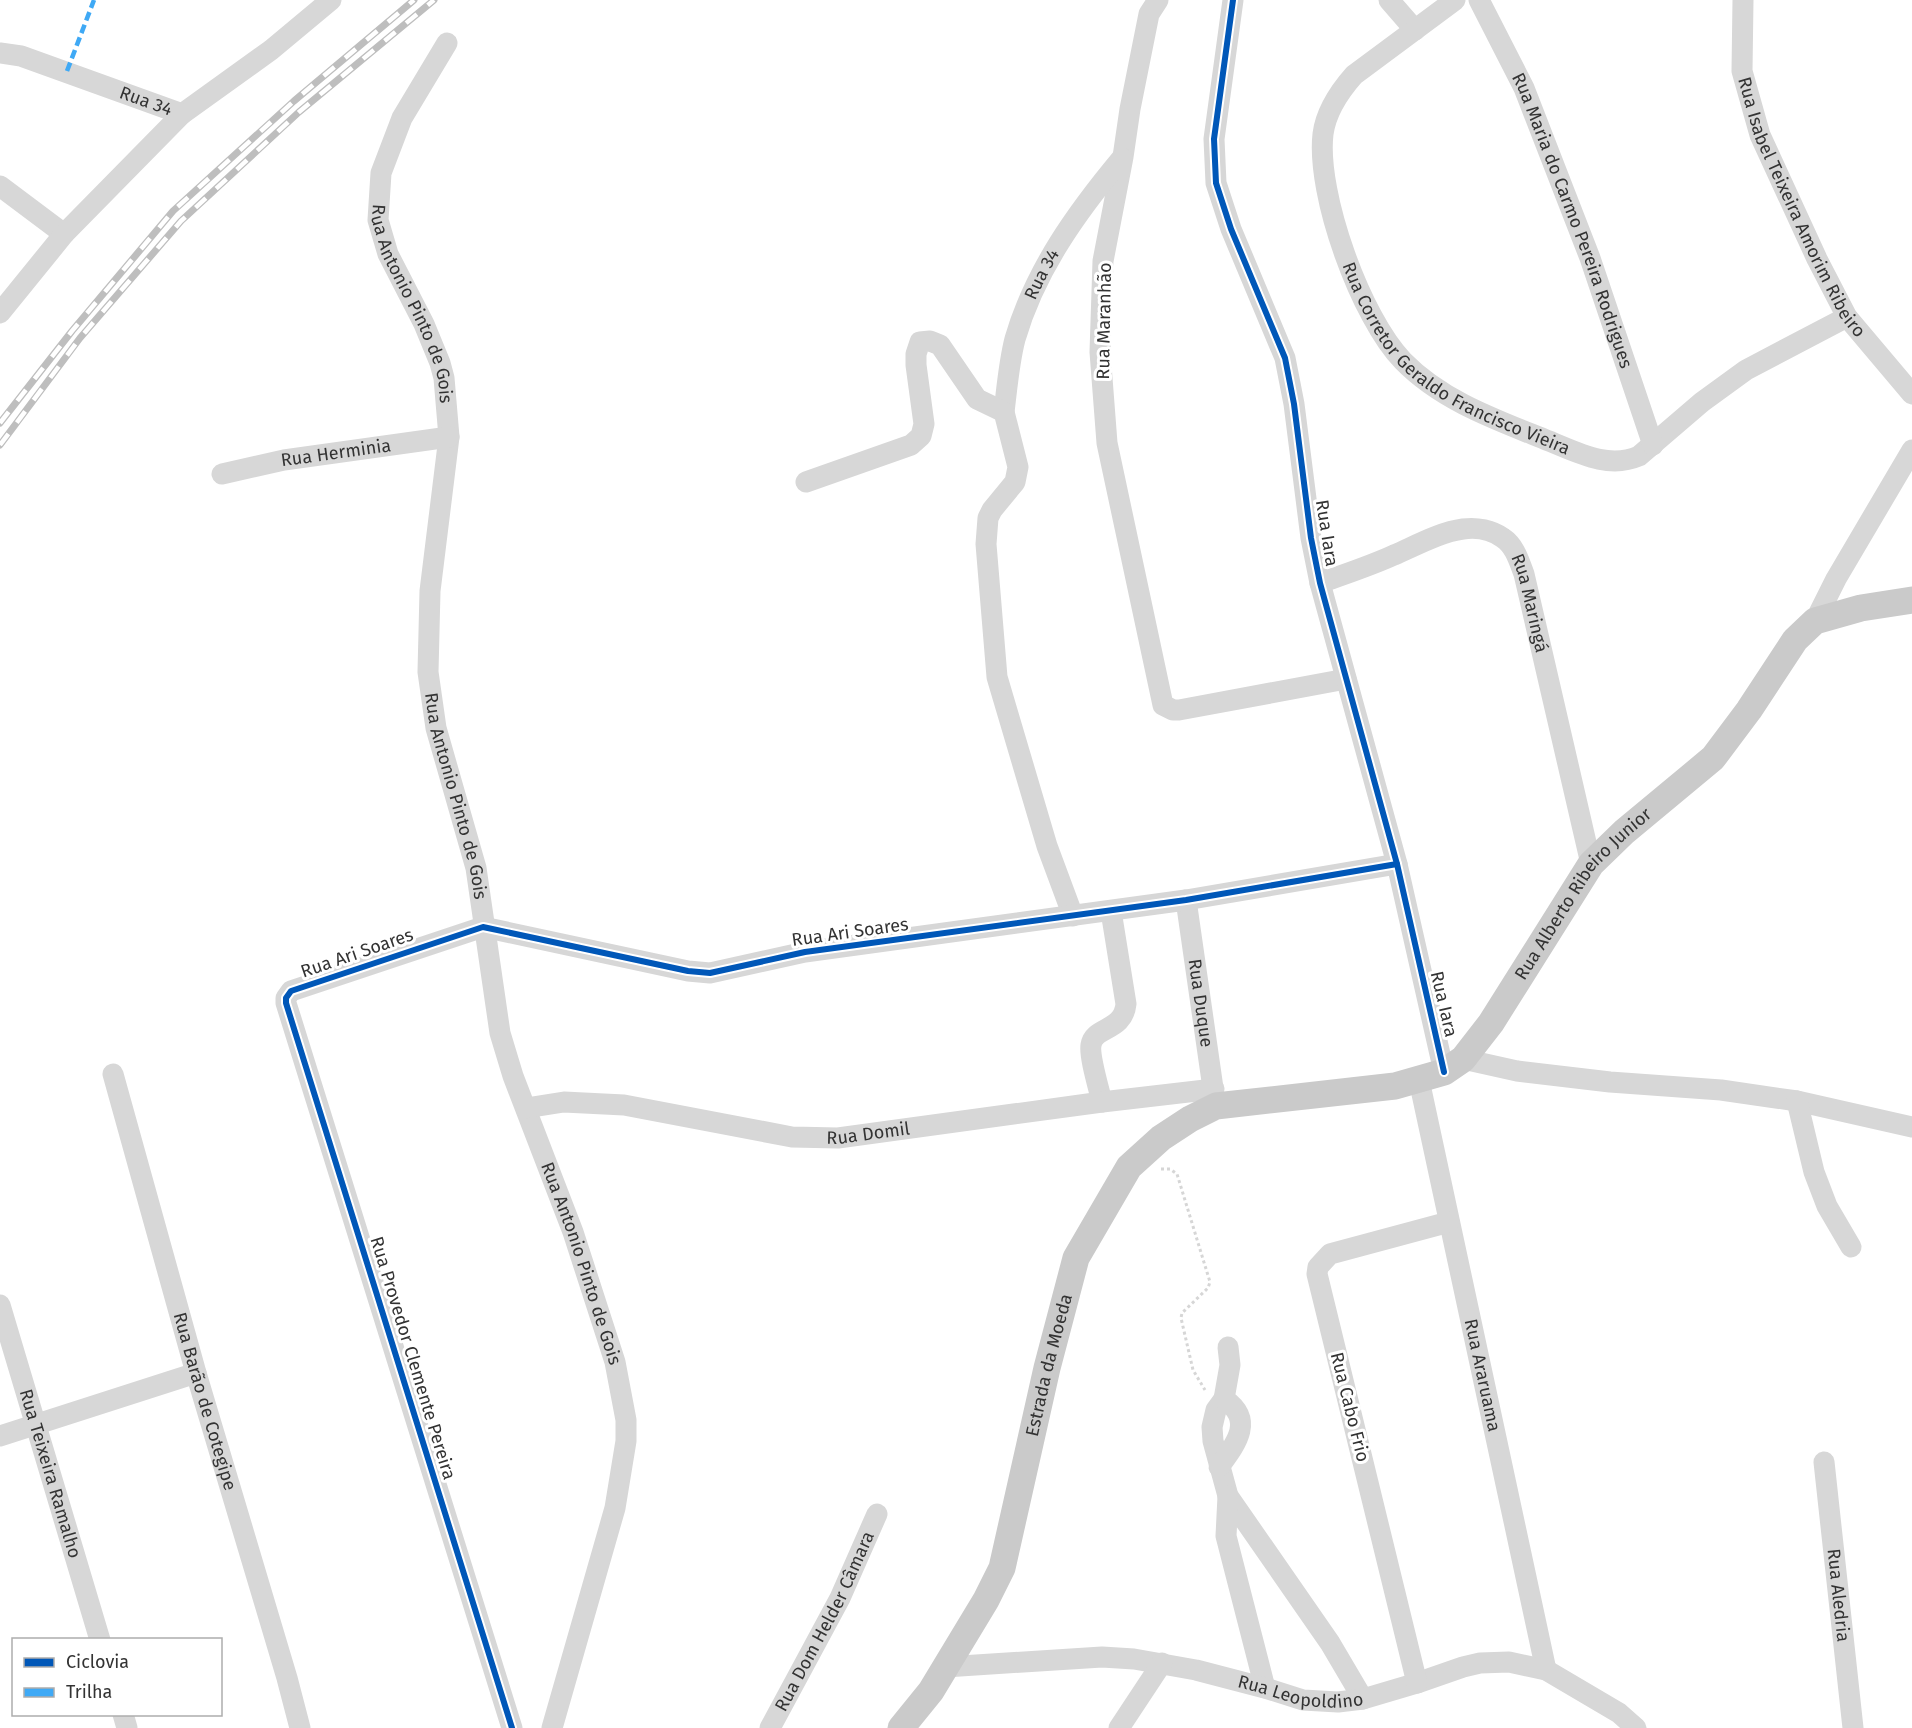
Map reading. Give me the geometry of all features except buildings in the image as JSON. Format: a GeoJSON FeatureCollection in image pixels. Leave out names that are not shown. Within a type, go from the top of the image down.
{"type":"FeatureCollection","features":[{"type":"Feature","properties":{"kind":"main road","name":"Rua Alberto Ribeiro Junior"},"geometry":{"type":"LineString","coordinates":[[1442,1070],[1491,1023],[1591,864],[1624,832],[1713,758],[1749,710],[1795,640],[1815,621],[1861,608],[1912,600]]}},
{"type":"Feature","properties":{"kind":"main road"},"geometry":{"type":"LineString","coordinates":[[1215,1098],[1395,1086],[1442,1070]]}},
{"type":"Feature","properties":{"kind":"main road","name":"Estrada da Moeda"},"geometry":{"type":"LineString","coordinates":[[902,1728],[918,1709],[945,1667],[986,1600],[1002,1568],[1047,1368],[1076,1258],[1129,1167],[1161,1138],[1190,1119],[1215,1098]]}},
{"type":"Feature","properties":{"kind":"street","name":"Rua 34"},"geometry":{"type":"LineString","coordinates":[[0,53],[21,56],[182,114],[271,50],[331,0]]}},
{"type":"Feature","properties":{"kind":"street","name":"Rua Maranhão"},"geometry":{"type":"LineString","coordinates":[[1158,0],[1149,14],[1103,261],[1100,352],[1107,443],[1163,705],[1179,710],[1347,679]]}},
{"type":"Feature","properties":{"kind":"street","name":"Rua Iara"},"geometry":{"type":"LineString","coordinates":[[1233,0],[1214,139],[1216,183],[1231,229],[1285,358],[1294,404],[1311,538],[1320,583],[1397,864],[1442,1070]]}},
{"type":"Feature","properties":{"kind":"street"},"geometry":{"type":"LineString","coordinates":[[1389,0],[1415,30]]}},
{"type":"Feature","properties":{"kind":"street","name":"Rua Corretor Geraldo Francisco Vieira"},"geometry":{"type":"LineString","coordinates":[[1455,0],[1354,75],[1342,89],[1330,110],[1324,132],[1322,155],[1324,178],[1344,253],[1378,328],[1402,360],[1429,384],[1494,419],[1590,457],[1610,462],[1627,461],[1639,456],[1702,402],[1746,370],[1847,317]]}},
{"type":"Feature","properties":{"kind":"street","name":"Rua Maria do Carmo Pereira Rodrigues"},"geometry":{"type":"LineString","coordinates":[[1479,0],[1524,88],[1590,258],[1653,445]]}},
{"type":"Feature","properties":{"kind":"street","name":"Rua Isabel Teixeira Amorim Ribeiro"},"geometry":{"type":"LineString","coordinates":[[1743,0],[1742,71],[1760,135],[1817,259],[1847,317],[1912,394]]}},
{"type":"Feature","properties":{"kind":"street","name":"Rua Antonio Pinto de Gois"},"geometry":{"type":"LineString","coordinates":[[447,43],[402,118],[381,173],[378,220],[388,254],[424,324],[444,378],[449,437],[430,591],[428,672],[436,728],[476,868],[500,1033],[513,1076],[573,1232],[615,1362],[626,1420],[626,1441],[615,1508],[552,1728]]}},
{"type":"Feature","properties":{"kind":"street"},"geometry":{"type":"LineString","coordinates":[[0,313],[64,234],[182,114]]}},
{"type":"Feature","properties":{"kind":"street","name":"Rua 34"},"geometry":{"type":"LineString","coordinates":[[1004,412],[1015,340],[1030,296],[1050,256],[1094,192],[1123,157]]}},
{"type":"Feature","properties":{"kind":"street"},"geometry":{"type":"LineString","coordinates":[[0,186],[64,234]]}},
{"type":"Feature","properties":{"kind":"street"},"geometry":{"type":"LineString","coordinates":[[806,482],[910,445],[921,436],[924,424],[916,365],[916,354],[920,342],[930,341],[940,345],[977,399],[1004,412],[1018,466],[1015,482],[988,518],[986,544],[997,677],[1047,846],[1073,916]]}},
{"type":"Feature","properties":{"kind":"street","name":"Rua Herminia"},"geometry":{"type":"LineString","coordinates":[[222,474],[284,460],[449,437]]}},
{"type":"Feature","properties":{"kind":"street"},"geometry":{"type":"LineString","coordinates":[[1815,621],[1836,579],[1912,450]]}},
{"type":"Feature","properties":{"kind":"street","name":"Rua Maringá"},"geometry":{"type":"LineString","coordinates":[[1320,583],[1374,564],[1438,536],[1463,529],[1482,529],[1505,539],[1515,552],[1524,574],[1591,864]]}},
{"type":"Feature","properties":{"kind":"street","name":"Rua Ari Soares"},"geometry":{"type":"LineString","coordinates":[[286,998],[291,991],[483,927],[688,971],[710,973],[805,952],[1112,911],[1397,864]]}},
{"type":"Feature","properties":{"kind":"street","name":"Rua Duque"},"geometry":{"type":"LineString","coordinates":[[1186,900],[1215,1098]]}},
{"type":"Feature","properties":{"kind":"street"},"geometry":{"type":"LineString","coordinates":[[1102,1102],[1090,1047],[1096,1036],[1121,1021],[1125,1014],[1126,1004],[1112,911]]}},
{"type":"Feature","properties":{"kind":"street","name":"Rua Provedor Clemente Pereira"},"geometry":{"type":"LineString","coordinates":[[286,998],[512,1728]]}},
{"type":"Feature","properties":{"kind":"street"},"geometry":{"type":"LineString","coordinates":[[1442,1070],[1517,1071],[1610,1082],[1721,1090],[1797,1101],[1912,1127]]}},
{"type":"Feature","properties":{"kind":"street","name":"Rua Araruama"},"geometry":{"type":"LineString","coordinates":[[1442,1070],[1449,1222],[1546,1670]]}},
{"type":"Feature","properties":{"kind":"street","name":"Rua Barão de Cotegipe"},"geometry":{"type":"LineString","coordinates":[[113,1074],[196,1373],[300,1728]]}},
{"type":"Feature","properties":{"kind":"street","name":"Rua Domil"},"geometry":{"type":"LineString","coordinates":[[526,1107],[564,1102],[624,1105],[792,1137],[838,1138],[1102,1102],[1215,1098]]}},
{"type":"Feature","properties":{"kind":"street"},"geometry":{"type":"LineString","coordinates":[[1797,1101],[1814,1172],[1827,1206],[1851,1247]]}},
{"type":"Feature","properties":{"kind":"street","name":"Rua Cabo Frio"},"geometry":{"type":"LineString","coordinates":[[1417,1683],[1317,1274],[1318,1267],[1330,1254],[1449,1222]]}},
{"type":"Feature","properties":{"kind":"street","name":"Rua Teixeira Ramalho"},"geometry":{"type":"LineString","coordinates":[[0,1305],[99,1638]]}},
{"type":"Feature","properties":{"kind":"street"},"geometry":{"type":"LineString","coordinates":[[1228,1347],[1230,1365],[1212,1427],[1219,1467],[1228,1497],[1330,1643],[1363,1699]]}},
{"type":"Feature","properties":{"kind":"street"},"geometry":{"type":"LineString","coordinates":[[0,1436],[196,1373]]}},
{"type":"Feature","properties":{"kind":"street"},"geometry":{"type":"LineString","coordinates":[[1219,1467],[1236,1443],[1240,1430],[1240,1417],[1235,1406],[1220,1404]]}},
{"type":"Feature","properties":{"kind":"street","name":"Rua Aledria"},"geometry":{"type":"LineString","coordinates":[[1824,1462],[1854,1728]]}},
{"type":"Feature","properties":{"kind":"street"},"geometry":{"type":"LineString","coordinates":[[1228,1497],[1226,1536],[1265,1688]]}},
{"type":"Feature","properties":{"kind":"street","name":"Rua Dom Helder Câmara"},"geometry":{"type":"LineString","coordinates":[[770,1728],[840,1598],[877,1514]]}},
{"type":"Feature","properties":{"kind":"street","name":"Rua Leopoldino"},"geometry":{"type":"LineString","coordinates":[[945,1667],[1102,1657],[1134,1659],[1196,1670],[1303,1700],[1321,1702],[1363,1699],[1463,1667],[1480,1663],[1509,1662],[1546,1670],[1619,1713],[1636,1728]]}},
{"type":"Feature","properties":{"kind":"street"},"geometry":{"type":"LineString","coordinates":[[1119,1728],[1162,1664]]}},
{"type":"Feature","properties":{"kind":"path"},"geometry":{"type":"LineString","coordinates":[[1129,1167],[1150,1170],[1170,1169],[1177,1174],[1210,1282],[1208,1288],[1182,1313],[1180,1318],[1193,1370],[1220,1404]]}},
{"type":"Feature","properties":{"kind":"railway"},"geometry":{"type":"LineString","coordinates":[[0,423],[72,331],[173,211],[294,101],[414,0]]}},
{"type":"Feature","properties":{"kind":"railway"},"geometry":{"type":"LineString","coordinates":[[0,445],[80,338],[181,221],[299,112],[434,0]]}},
{"type":"Feature","properties":{"kind":"marked path"},"geometry":{"type":"LineString","coordinates":[[67,71],[94,0]]}},
{"type":"Feature","properties":{"kind":"cycle path"},"geometry":{"type":"LineString","coordinates":[[1233,0],[1214,139],[1216,183],[1231,229],[1285,358],[1294,404],[1311,538],[1320,583],[1397,864],[1444,1072]]}},
{"type":"Feature","properties":{"kind":"cycle path"},"geometry":{"type":"LineString","coordinates":[[512,1728],[286,1003],[286,998],[291,991],[483,927],[688,971],[710,973],[805,952],[1186,900],[1397,864]]}}]}
